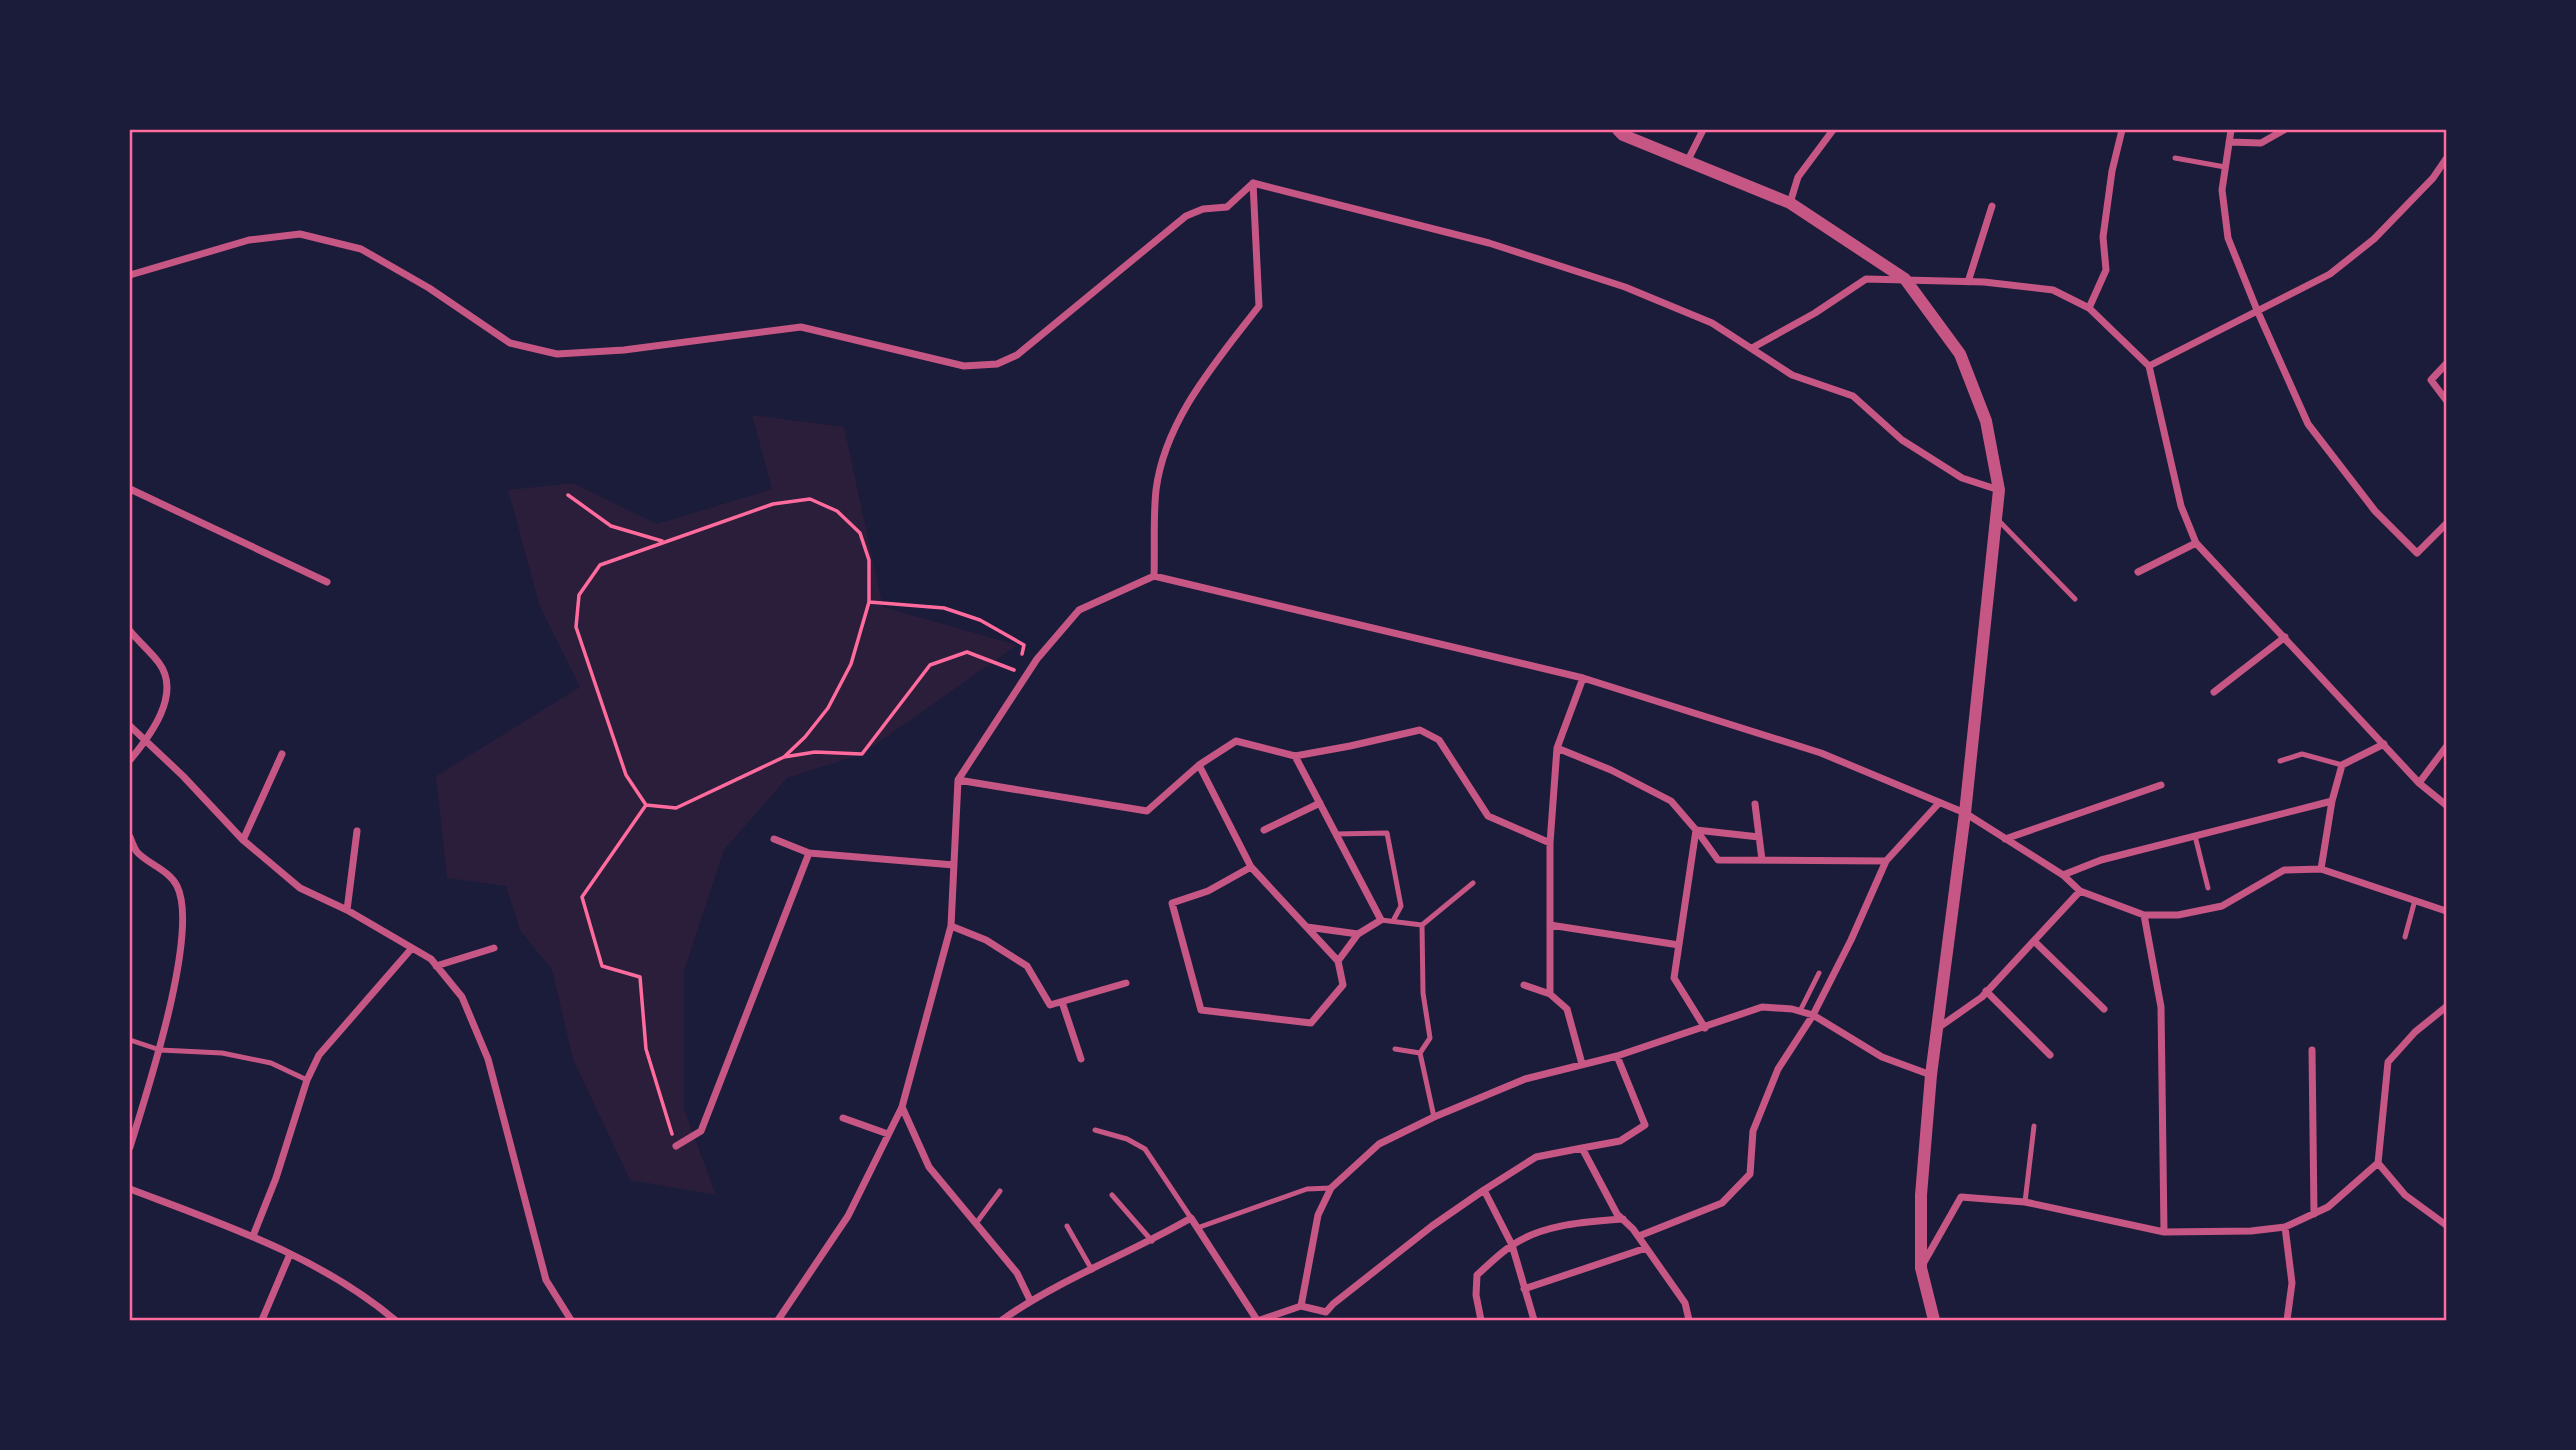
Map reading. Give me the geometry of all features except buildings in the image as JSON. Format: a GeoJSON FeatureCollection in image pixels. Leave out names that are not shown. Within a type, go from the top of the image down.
{"type":"FeatureCollection","features":[{"type":"Feature","properties":{"kind":"street"},"geometry":{"type":"LineString","coordinates":[[1618,130],[1623,135],[1686,162],[1790,203],[1905,279],[1960,355],[1986,421],[1999,490],[1965,813],[1931,1076],[1921,1195],[1921,1268],[1934,1321]]}},
{"type":"Feature","properties":{"kind":"street"},"geometry":{"type":"LineString","coordinates":[[1686,162],[1703,130]]}},
{"type":"Feature","properties":{"kind":"street"},"geometry":{"type":"LineString","coordinates":[[1790,203],[1797,177],[1833,130]]}},
{"type":"Feature","properties":{"kind":"street"},"geometry":{"type":"LineString","coordinates":[[2090,308],[2106,270],[2103,237],[2112,171],[2122,130]]}},
{"type":"Feature","properties":{"kind":"street"},"geometry":{"type":"LineString","coordinates":[[2231,130],[2222,190],[2228,238],[2308,424],[2375,511],[2417,554],[2446,524]]}},
{"type":"Feature","properties":{"kind":"street"},"geometry":{"type":"LineString","coordinates":[[2229,142],[2261,143],[2284,130]]}},
{"type":"Feature","properties":{"kind":"street"},"geometry":{"type":"LineString","coordinates":[[2149,366],[2330,274],[2374,239],[2433,178],[2446,159]]}},
{"type":"Feature","properties":{"kind":"street"},"geometry":{"type":"LineString","coordinates":[[130,275],[249,240],[300,234],[361,248],[429,288],[510,343],[557,354],[624,350],[801,327],[964,366],[998,364],[1017,355],[1186,216],[1203,209],[1227,207],[1253,183]]}},
{"type":"Feature","properties":{"kind":"street"},"geometry":{"type":"LineString","coordinates":[[1253,183],[1489,243],[1625,287],[1712,323],[1792,376],[1853,397],[1902,440],[1962,478],[1999,490]]}},
{"type":"Feature","properties":{"kind":"street"},"geometry":{"type":"LineString","coordinates":[[1154,576],[1156,491],[1166,446],[1204,379],[1259,306],[1253,183]]}},
{"type":"Feature","properties":{"kind":"street"},"geometry":{"type":"LineString","coordinates":[[1968,282],[1992,206]]}},
{"type":"Feature","properties":{"kind":"street"},"geometry":{"type":"LineString","coordinates":[[1752,348],[1815,313],[1866,279],[1968,282],[2053,290],[2090,308],[2149,366],[2181,506],[2196,543],[2419,783],[2446,805]]}},
{"type":"Feature","properties":{"kind":"street"},"geometry":{"type":"LineString","coordinates":[[2446,364],[2431,380],[2446,400]]}},
{"type":"Feature","properties":{"kind":"street"},"geometry":{"type":"LineString","coordinates":[[130,489],[327,582]]}},
{"type":"Feature","properties":{"kind":"street"},"geometry":{"type":"LineString","coordinates":[[2138,572],[2196,543]]}},
{"type":"Feature","properties":{"kind":"street"},"geometry":{"type":"LineString","coordinates":[[778,1321],[848,1216],[902,1107],[951,926],[958,780],[1022,673],[1079,610],[1154,576],[1583,678],[1821,753],[1965,813],[2063,875],[2080,891],[2144,915],[2178,915],[2222,906],[2284,870],[2322,869],[2446,911]]}},
{"type":"Feature","properties":{"kind":"street"},"geometry":{"type":"LineString","coordinates":[[130,632],[161,665],[169,686],[161,712],[146,740],[130,760]]}},
{"type":"Feature","properties":{"kind":"street"},"geometry":{"type":"LineString","coordinates":[[2214,692],[2285,637]]}},
{"type":"Feature","properties":{"kind":"street"},"geometry":{"type":"LineString","coordinates":[[1550,994],[1550,843],[1557,748],[1583,678]]}},
{"type":"Feature","properties":{"kind":"street"},"geometry":{"type":"LineString","coordinates":[[130,726],[243,840],[300,888],[347,910],[431,959],[462,997],[488,1059],[546,1280],[571,1321]]}},
{"type":"Feature","properties":{"kind":"street"},"geometry":{"type":"LineString","coordinates":[[958,780],[1147,811],[1199,765],[1236,741],[1295,755],[1420,730],[1439,740],[1488,816],[1550,843]]}},
{"type":"Feature","properties":{"kind":"street"},"geometry":{"type":"LineString","coordinates":[[2322,869],[2332,801],[2342,765],[2384,744]]}},
{"type":"Feature","properties":{"kind":"street"},"geometry":{"type":"LineString","coordinates":[[2419,783],[2446,747]]}},
{"type":"Feature","properties":{"kind":"street"},"geometry":{"type":"LineString","coordinates":[[1557,748],[1611,770],[1671,801],[1718,860],[1886,861]]}},
{"type":"Feature","properties":{"kind":"street"},"geometry":{"type":"LineString","coordinates":[[243,840],[282,754]]}},
{"type":"Feature","properties":{"kind":"street"},"geometry":{"type":"LineString","coordinates":[[1295,755],[1381,920],[1358,934],[1338,961]]}},
{"type":"Feature","properties":{"kind":"street"},"geometry":{"type":"LineString","coordinates":[[1199,765],[1251,867],[1338,961],[1343,985],[1311,1023],[1201,1010],[1172,903],[1208,891],[1251,867]]}},
{"type":"Feature","properties":{"kind":"street"},"geometry":{"type":"LineString","coordinates":[[2005,839],[2161,785]]}},
{"type":"Feature","properties":{"kind":"street"},"geometry":{"type":"LineString","coordinates":[[2063,875],[2101,860],[2332,801]]}},
{"type":"Feature","properties":{"kind":"street"},"geometry":{"type":"LineString","coordinates":[[1264,830],[1320,803]]}},
{"type":"Feature","properties":{"kind":"street"},"geometry":{"type":"LineString","coordinates":[[1639,1236],[1722,1203],[1751,1174],[1753,1131],[1778,1069],[1813,1015],[1851,940],[1886,861],[1939,803]]}},
{"type":"Feature","properties":{"kind":"street"},"geometry":{"type":"LineString","coordinates":[[1755,804],[1762,860]]}},
{"type":"Feature","properties":{"kind":"street"},"geometry":{"type":"LineString","coordinates":[[1696,830],[1759,837]]}},
{"type":"Feature","properties":{"kind":"street"},"geometry":{"type":"LineString","coordinates":[[1696,830],[1674,978],[1705,1028]]}},
{"type":"Feature","properties":{"kind":"street"},"geometry":{"type":"LineString","coordinates":[[347,910],[356,831]]}},
{"type":"Feature","properties":{"kind":"street"},"geometry":{"type":"LineString","coordinates":[[130,837],[136,851],[177,886],[184,925],[160,1050],[130,1147]]}},
{"type":"Feature","properties":{"kind":"street"},"geometry":{"type":"LineString","coordinates":[[774,839],[808,853],[954,865]]}},
{"type":"Feature","properties":{"kind":"street"},"geometry":{"type":"LineString","coordinates":[[676,1146],[701,1131],[808,853]]}},
{"type":"Feature","properties":{"kind":"street"},"geometry":{"type":"LineString","coordinates":[[1938,1029],[1986,992],[2080,891]]}},
{"type":"Feature","properties":{"kind":"street"},"geometry":{"type":"LineString","coordinates":[[2144,915],[2161,1007],[2164,1232]]}},
{"type":"Feature","properties":{"kind":"street"},"geometry":{"type":"LineString","coordinates":[[1550,925],[1679,945]]}},
{"type":"Feature","properties":{"kind":"street"},"geometry":{"type":"LineString","coordinates":[[951,926],[986,940],[1027,966],[1050,1005],[1126,984]]}},
{"type":"Feature","properties":{"kind":"street"},"geometry":{"type":"LineString","coordinates":[[1306,927],[1358,934]]}},
{"type":"Feature","properties":{"kind":"street"},"geometry":{"type":"LineString","coordinates":[[2034,941],[2104,1009]]}},
{"type":"Feature","properties":{"kind":"street"},"geometry":{"type":"LineString","coordinates":[[253,1236],[276,1178],[307,1080],[319,1055],[412,948]]}},
{"type":"Feature","properties":{"kind":"street"},"geometry":{"type":"LineString","coordinates":[[436,966],[494,948]]}},
{"type":"Feature","properties":{"kind":"street"},"geometry":{"type":"LineString","coordinates":[[1524,985],[1550,994],[1567,1009],[1582,1064]]}},
{"type":"Feature","properties":{"kind":"street"},"geometry":{"type":"LineString","coordinates":[[1986,992],[2050,1055]]}},
{"type":"Feature","properties":{"kind":"street"},"geometry":{"type":"LineString","coordinates":[[1062,1002],[1081,1059]]}},
{"type":"Feature","properties":{"kind":"street"},"geometry":{"type":"LineString","coordinates":[[1301,1306],[1318,1215],[1331,1188],[1379,1144],[1434,1117],[1525,1079],[1617,1056],[1762,1007],[1813,1015],[1882,1057],[1931,1076]]}},
{"type":"Feature","properties":{"kind":"street"},"geometry":{"type":"LineString","coordinates":[[1921,1268],[1961,1196],[2025,1202],[2164,1232],[2251,1231],[2285,1227],[2328,1208],[2378,1163],[2388,1062],[2415,1032],[2446,1007]]}},
{"type":"Feature","properties":{"kind":"street"},"geometry":{"type":"LineString","coordinates":[[2312,1049],[2314,1213]]}},
{"type":"Feature","properties":{"kind":"street"},"geometry":{"type":"LineString","coordinates":[[1002,1321],[1030,1300],[1152,1241],[1191,1218],[1258,1321],[1301,1306],[1326,1312],[1432,1226],[1536,1157],[1620,1140],[1645,1125],[1617,1056]]}},
{"type":"Feature","properties":{"kind":"street"},"geometry":{"type":"LineString","coordinates":[[902,1107],[929,1167],[1017,1273],[1030,1300]]}},
{"type":"Feature","properties":{"kind":"street"},"geometry":{"type":"LineString","coordinates":[[843,1118],[888,1134]]}},
{"type":"Feature","properties":{"kind":"street"},"geometry":{"type":"LineString","coordinates":[[1582,1148],[1617,1214],[1639,1236],[1685,1303],[1689,1321]]}},
{"type":"Feature","properties":{"kind":"street"},"geometry":{"type":"LineString","coordinates":[[2378,1163],[2405,1195],[2446,1225]]}},
{"type":"Feature","properties":{"kind":"street"},"geometry":{"type":"LineString","coordinates":[[130,1189],[253,1236],[290,1254],[366,1296],[396,1321]]}},
{"type":"Feature","properties":{"kind":"street"},"geometry":{"type":"LineString","coordinates":[[1484,1191],[1512,1245],[1534,1321]]}},
{"type":"Feature","properties":{"kind":"street"},"geometry":{"type":"LineString","coordinates":[[1482,1321],[1476,1295],[1477,1275],[1512,1245],[1533,1234],[1577,1223],[1623,1219]]}},
{"type":"Feature","properties":{"kind":"street"},"geometry":{"type":"LineString","coordinates":[[2285,1227],[2292,1283],[2287,1321]]}},
{"type":"Feature","properties":{"kind":"street"},"geometry":{"type":"LineString","coordinates":[[1524,1289],[1646,1248]]}},
{"type":"Feature","properties":{"kind":"street"},"geometry":{"type":"LineString","coordinates":[[262,1321],[290,1254]]}},
{"type":"Feature","properties":{"kind":"lane"},"geometry":{"type":"LineString","coordinates":[[2175,158],[2225,167]]}},
{"type":"Feature","properties":{"kind":"lane"},"geometry":{"type":"LineString","coordinates":[[1996,518],[2076,599]]}},
{"type":"Feature","properties":{"kind":"lane"},"geometry":{"type":"LineString","coordinates":[[2280,761],[2302,754],[2342,765]]}},
{"type":"Feature","properties":{"kind":"lane"},"geometry":{"type":"LineString","coordinates":[[1336,834],[1387,833],[1401,906],[1393,921]]}},
{"type":"Feature","properties":{"kind":"lane"},"geometry":{"type":"LineString","coordinates":[[2195,836],[2208,888]]}},
{"type":"Feature","properties":{"kind":"lane"},"geometry":{"type":"LineString","coordinates":[[1381,920],[1422,925],[1473,883]]}},
{"type":"Feature","properties":{"kind":"lane"},"geometry":{"type":"LineString","coordinates":[[2405,937],[2414,900]]}},
{"type":"Feature","properties":{"kind":"lane"},"geometry":{"type":"LineString","coordinates":[[1422,925],[1423,993],[1430,1038],[1420,1053],[1434,1117]]}},
{"type":"Feature","properties":{"kind":"lane"},"geometry":{"type":"LineString","coordinates":[[1800,1011],[1819,972]]}},
{"type":"Feature","properties":{"kind":"lane"},"geometry":{"type":"LineString","coordinates":[[130,1040],[160,1050],[222,1053],[271,1063],[307,1080]]}},
{"type":"Feature","properties":{"kind":"lane"},"geometry":{"type":"LineString","coordinates":[[1395,1049],[1420,1053]]}},
{"type":"Feature","properties":{"kind":"lane"},"geometry":{"type":"LineString","coordinates":[[2025,1202],[2034,1126]]}},
{"type":"Feature","properties":{"kind":"lane"},"geometry":{"type":"LineString","coordinates":[[1095,1130],[1127,1139],[1145,1149],[1191,1218]]}},
{"type":"Feature","properties":{"kind":"lane"},"geometry":{"type":"LineString","coordinates":[[1197,1228],[1307,1189],[1331,1188]]}},
{"type":"Feature","properties":{"kind":"lane"},"geometry":{"type":"LineString","coordinates":[[977,1222],[1000,1191]]}},
{"type":"Feature","properties":{"kind":"lane"},"geometry":{"type":"LineString","coordinates":[[1112,1195],[1152,1241]]}},
{"type":"Feature","properties":{"kind":"lane"},"geometry":{"type":"LineString","coordinates":[[1067,1226],[1092,1270]]}},
{"type":"Feature","properties":{"kind":"path"},"geometry":{"type":"LineString","coordinates":[[568,495],[611,526],[665,542]]}},
{"type":"Feature","properties":{"kind":"path"},"geometry":{"type":"LineString","coordinates":[[646,805],[626,775],[576,627],[579,595],[600,565],[773,504],[810,499],[837,510],[860,533],[869,560],[869,601],[851,664],[828,708],[805,737],[784,757]]}},
{"type":"Feature","properties":{"kind":"path"},"geometry":{"type":"LineString","coordinates":[[646,805],[676,808],[784,757],[815,752],[862,754],[930,665],[967,652],[1022,673],[1024,645],[980,620],[944,608],[869,601]]}},
{"type":"Feature","properties":{"kind":"path"},"geometry":{"type":"LineString","coordinates":[[646,805],[582,897],[602,966],[640,977],[646,1049],[676,1146]]}},
{"type":"Feature","properties":{"kind":"shaded area"},"geometry":{"type":"Polygon","coordinates":[[[752,415],[844,427],[883,607],[1017,645],[862,754],[787,778],[724,850],[684,971],[684,1109],[716,1195],[630,1180],[573,1059],[552,970],[520,930],[506,886],[447,878],[436,776],[580,687],[540,607],[508,490],[573,483],[657,524],[772,489],[752,415]]]}}]}
